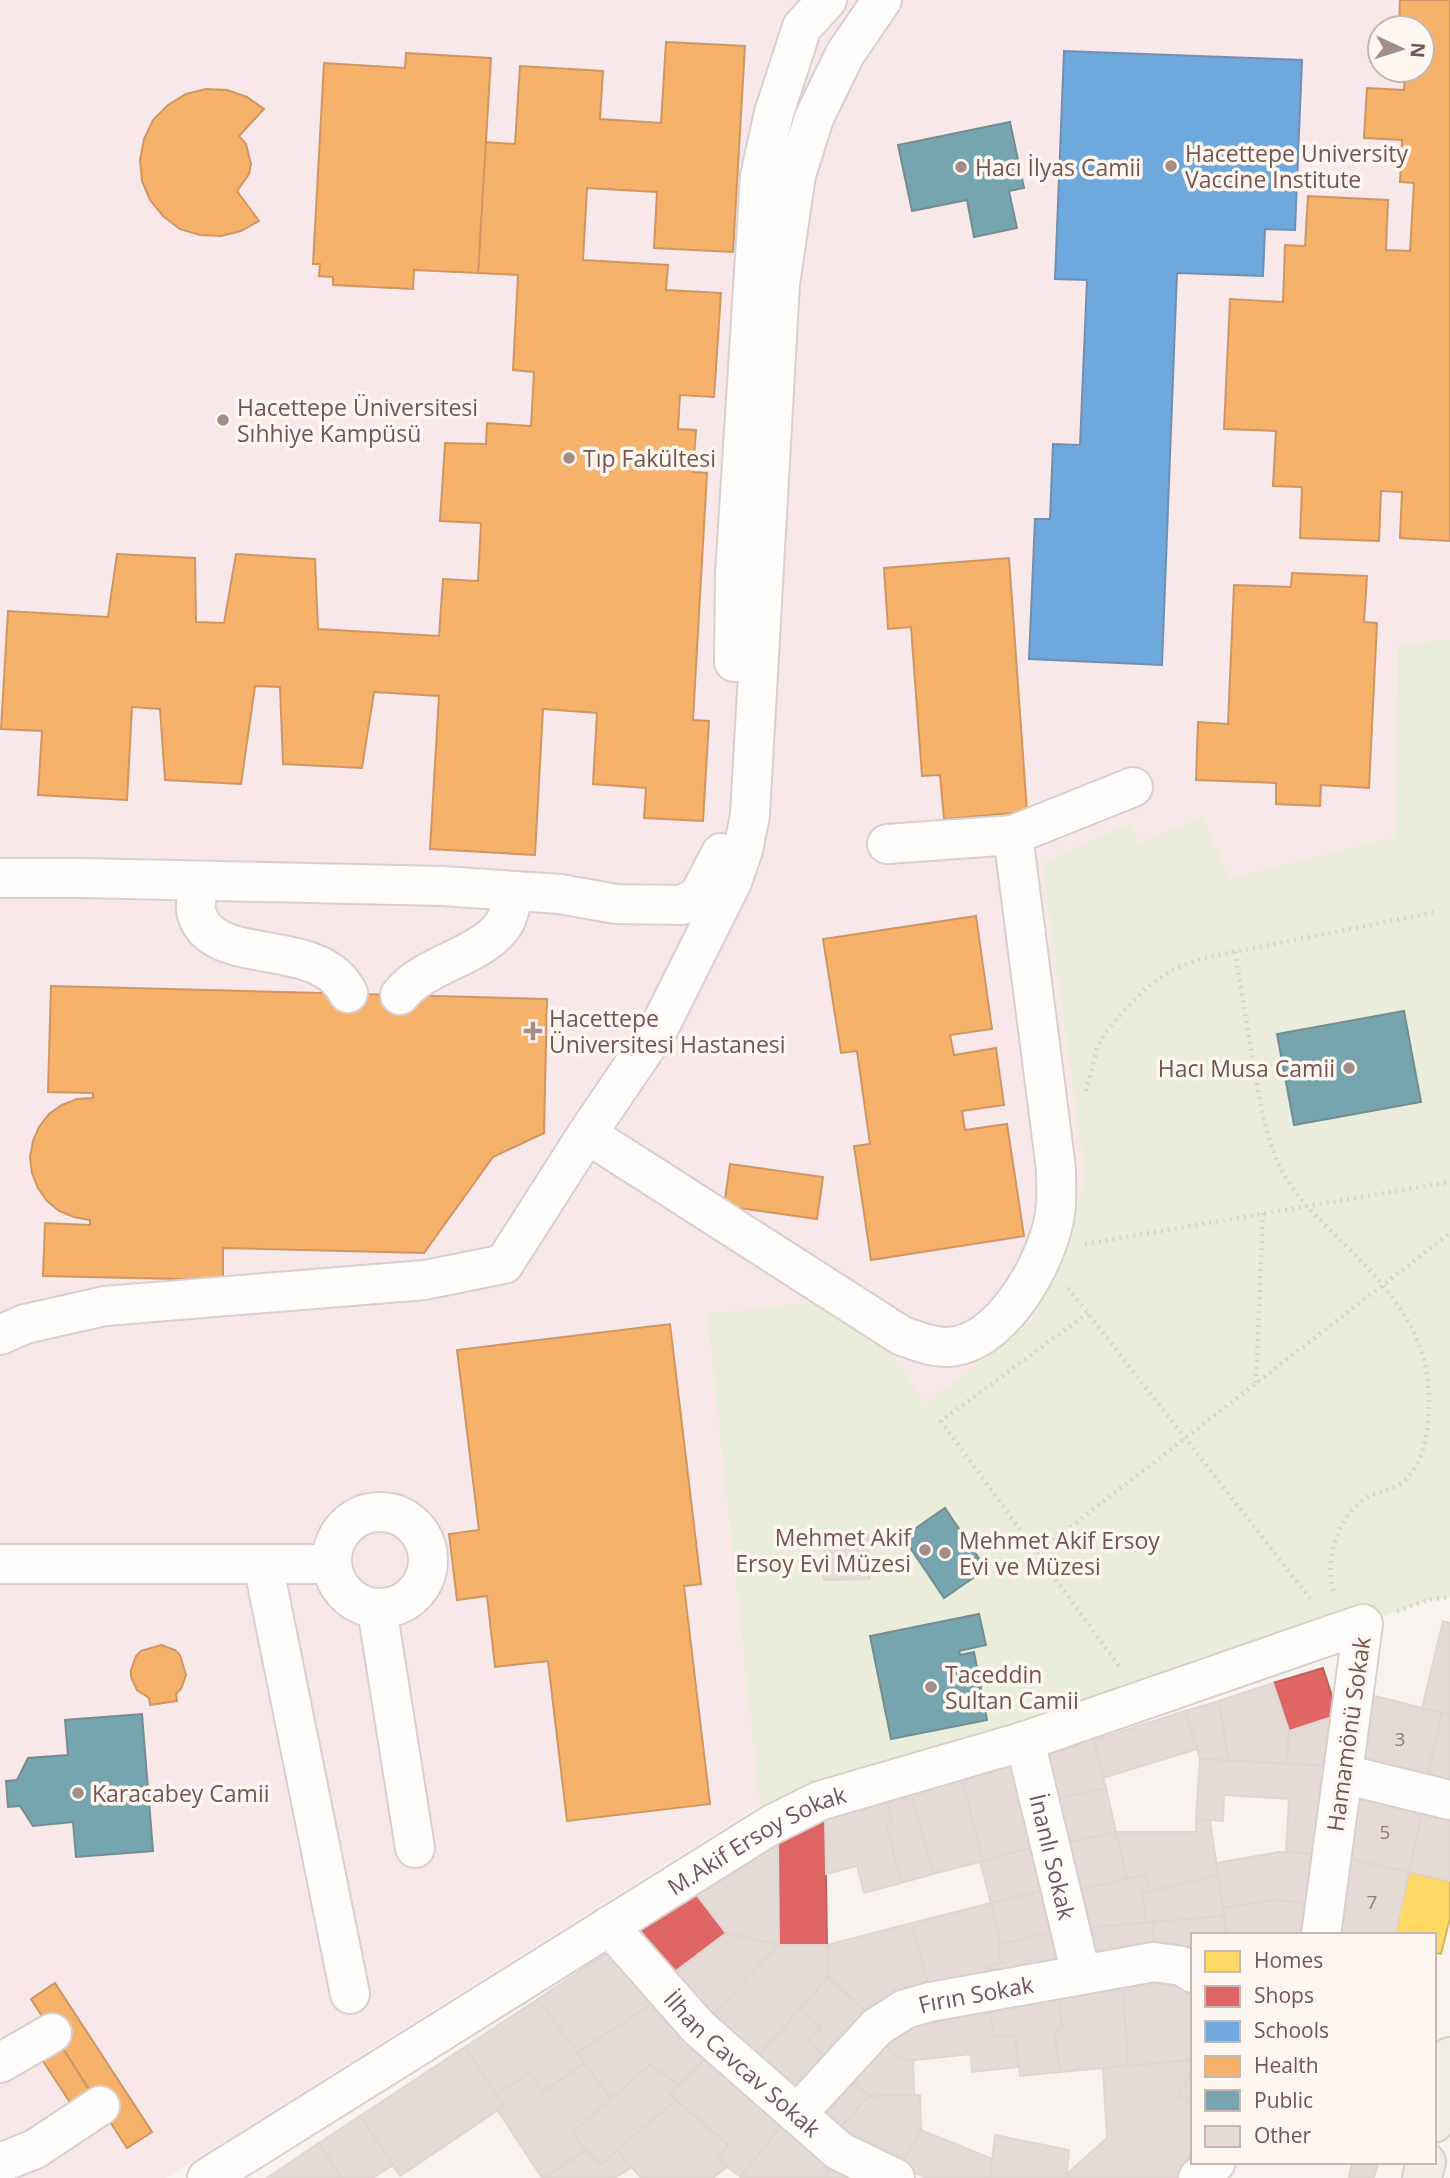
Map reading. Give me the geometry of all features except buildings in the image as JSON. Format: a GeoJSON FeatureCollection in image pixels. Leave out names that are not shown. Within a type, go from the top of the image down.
{"type":"FeatureCollection","features":[{"type":"Feature","properties":{"kind":"main road"},"geometry":{"type":"LineString","coordinates":[[1436,2114],[1450,2057]]}},
{"type":"Feature","properties":{"kind":"street"},"geometry":{"type":"LineString","coordinates":[[0,878],[442,886],[560,894],[629,904],[683,905],[699,895],[727,838],[733,777],[735,575],[760,176],[774,113],[802,27],[827,0]]}},
{"type":"Feature","properties":{"kind":"street"},"geometry":{"type":"LineString","coordinates":[[0,1335],[25,1324],[105,1306],[425,1280],[504,1264],[659,1028],[720,908],[743,850],[750,816],[780,284],[796,175],[814,118],[845,54],[883,0]]}},
{"type":"Feature","properties":{"kind":"street"},"geometry":{"type":"LineString","coordinates":[[887,844],[1013,835],[1133,787]]}},
{"type":"Feature","properties":{"kind":"street"},"geometry":{"type":"LineString","coordinates":[[587,1135],[902,1336],[929,1346],[949,1347],[965,1344],[984,1334],[1018,1297],[1043,1256],[1057,1202],[1056,1169],[1013,835]]}},
{"type":"Feature","properties":{"kind":"street"},"geometry":{"type":"LineString","coordinates":[[0,890],[512,901],[595,909],[644,919],[720,908]]}},
{"type":"Feature","properties":{"kind":"street"},"geometry":{"type":"LineString","coordinates":[[197,894],[195,912],[202,927],[218,938],[239,947],[304,959],[337,977],[348,993]]}},
{"type":"Feature","properties":{"kind":"street"},"geometry":{"type":"LineString","coordinates":[[400,995],[409,983],[481,944],[499,931],[507,920],[512,901]]}},
{"type":"Feature","properties":{"kind":"street"},"geometry":{"type":"LineString","coordinates":[[383,1512],[408,1521],[425,1543],[428,1557],[422,1583],[403,1603],[377,1609],[351,1600],[341,1590],[334,1578],[332,1564],[337,1538],[356,1518],[369,1513],[383,1512]]}},
{"type":"Feature","properties":{"kind":"street"},"geometry":{"type":"LineString","coordinates":[[0,1564],[332,1564]]}},
{"type":"Feature","properties":{"kind":"street"},"geometry":{"type":"LineString","coordinates":[[263,1564],[350,1994]]}},
{"type":"Feature","properties":{"kind":"street"},"geometry":{"type":"LineString","coordinates":[[377,1609],[415,1848]]}},
{"type":"Feature","properties":{"kind":"street","name":"M.Akif Ersoy Sokak"},"geometry":{"type":"LineString","coordinates":[[207,2178],[771,1825],[819,1801],[1025,1741],[1349,1629]]}},
{"type":"Feature","properties":{"kind":"street","name":"Hamamönü Sokak"},"geometry":{"type":"LineString","coordinates":[[1321,1933],[1343,1774],[1349,1629]]}},
{"type":"Feature","properties":{"kind":"street","name":"İnanlı Sokak"},"geometry":{"type":"LineString","coordinates":[[1025,1741],[1081,1974]]}},
{"type":"Feature","properties":{"kind":"street"},"geometry":{"type":"LineString","coordinates":[[1343,1774],[1450,1800]]}},
{"type":"Feature","properties":{"kind":"street","name":"İlhan Cavcav Sokak"},"geometry":{"type":"LineString","coordinates":[[609,1927],[699,2028],[839,2151],[895,2178]]}},
{"type":"Feature","properties":{"kind":"street","name":"Fırın Sokak"},"geometry":{"type":"LineString","coordinates":[[797,2114],[877,2027],[905,2009],[930,2001],[1154,1962],[1182,1966],[1191,1972]]}},
{"type":"Feature","properties":{"kind":"street"},"geometry":{"type":"LineString","coordinates":[[0,2063],[52,2033]]}},
{"type":"Feature","properties":{"kind":"street"},"geometry":{"type":"LineString","coordinates":[[0,2163],[35,2149],[100,2106]]}},
{"type":"Feature","properties":{"kind":"street"},"geometry":{"type":"LineString","coordinates":[[1198,2178],[1214,2164]]}},
{"type":"Feature","properties":{"kind":"path"},"geometry":{"type":"LineString","coordinates":[[1086,1094],[1097,1048],[1105,1033],[1146,988],[1172,970],[1203,958],[1436,912]]}},
{"type":"Feature","properties":{"kind":"path"},"geometry":{"type":"LineString","coordinates":[[1235,952],[1263,1119],[1273,1151],[1283,1173],[1307,1206],[1384,1284],[1411,1324],[1419,1343],[1428,1381],[1429,1417],[1423,1450],[1407,1479],[1361,1502],[1340,1529],[1331,1563],[1330,1583],[1349,1629]]}},
{"type":"Feature","properties":{"kind":"path"},"geometry":{"type":"LineString","coordinates":[[1349,1629],[1185,1438],[1043,1256],[1263,1213],[1450,1182]]}},
{"type":"Feature","properties":{"kind":"path"},"geometry":{"type":"LineString","coordinates":[[1256,1383],[1263,1213]]}},
{"type":"Feature","properties":{"kind":"path"},"geometry":{"type":"LineString","coordinates":[[1037,1553],[1450,1233]]}},
{"type":"Feature","properties":{"kind":"path"},"geometry":{"type":"LineString","coordinates":[[1088,1313],[941,1421],[1143,1700]]}},
{"type":"Feature","properties":{"kind":"path","name":"Hamamönü Sokak"},"geometry":{"type":"LineString","coordinates":[[1349,1629],[1428,1600],[1450,1597]]}},
{"type":"Feature","properties":{"kind":"shaded area","name":"Hacettepe Üniversitesi Hastanesi"},"geometry":{"type":"Polygon","coordinates":[[[0,0],[1450,0],[1450,640],[1398,645],[1396,836],[1230,879],[1201,817],[1139,845],[1129,823],[1042,863],[1086,1183],[1031,1321],[926,1404],[887,1349],[707,1314],[760,1805],[166,2178],[0,2178],[0,0]]]}},
{"type":"Feature","properties":{"kind":"green space"},"geometry":{"type":"Polygon","coordinates":[[[1450,640],[1450,1597],[1428,1600],[771,1825],[760,1805],[707,1314],[814,1303],[887,1349],[926,1404],[1031,1321],[1086,1183],[1042,863],[1130,823],[1139,844],[1202,817],[1230,879],[1396,836],[1398,644],[1450,640]]]}},
{"type":"Feature","properties":{"kind":"place","name":"Hacettepe University Vaccine Institute"},"geometry":{"type":"Point","coordinates":[1171,166]}},
{"type":"Feature","properties":{"kind":"place","name":"Hacı İlyas Camii"},"geometry":{"type":"Point","coordinates":[961,167]}},
{"type":"Feature","properties":{"kind":"place","name":"Hacettepe Üniversitesi Sıhhiye Kampüsü"},"geometry":{"type":"Point","coordinates":[223,420]}},
{"type":"Feature","properties":{"kind":"place","name":"Tıp Fakültesi"},"geometry":{"type":"Point","coordinates":[569,458]}},
{"type":"Feature","properties":{"kind":"place","name":"Hacettepe Üniversitesi Hastanesi"},"geometry":{"type":"Point","coordinates":[533,1031]}},
{"type":"Feature","properties":{"kind":"place","name":"Hacı Musa Camii"},"geometry":{"type":"Point","coordinates":[1349,1068]}},
{"type":"Feature","properties":{"kind":"place","name":"Mehmet Akif Ersoy Evi Müzesi"},"geometry":{"type":"Point","coordinates":[925,1550]}},
{"type":"Feature","properties":{"kind":"place","name":"Mehmet Akif Ersoy Evi ve Müzesi"},"geometry":{"type":"Point","coordinates":[945,1553]}},
{"type":"Feature","properties":{"kind":"place","name":"Taceddin Sultan Camii"},"geometry":{"type":"Point","coordinates":[931,1687]}},
{"type":"Feature","properties":{"kind":"place","name":"Karacabey Camii"},"geometry":{"type":"Point","coordinates":[78,1793]}}]}
